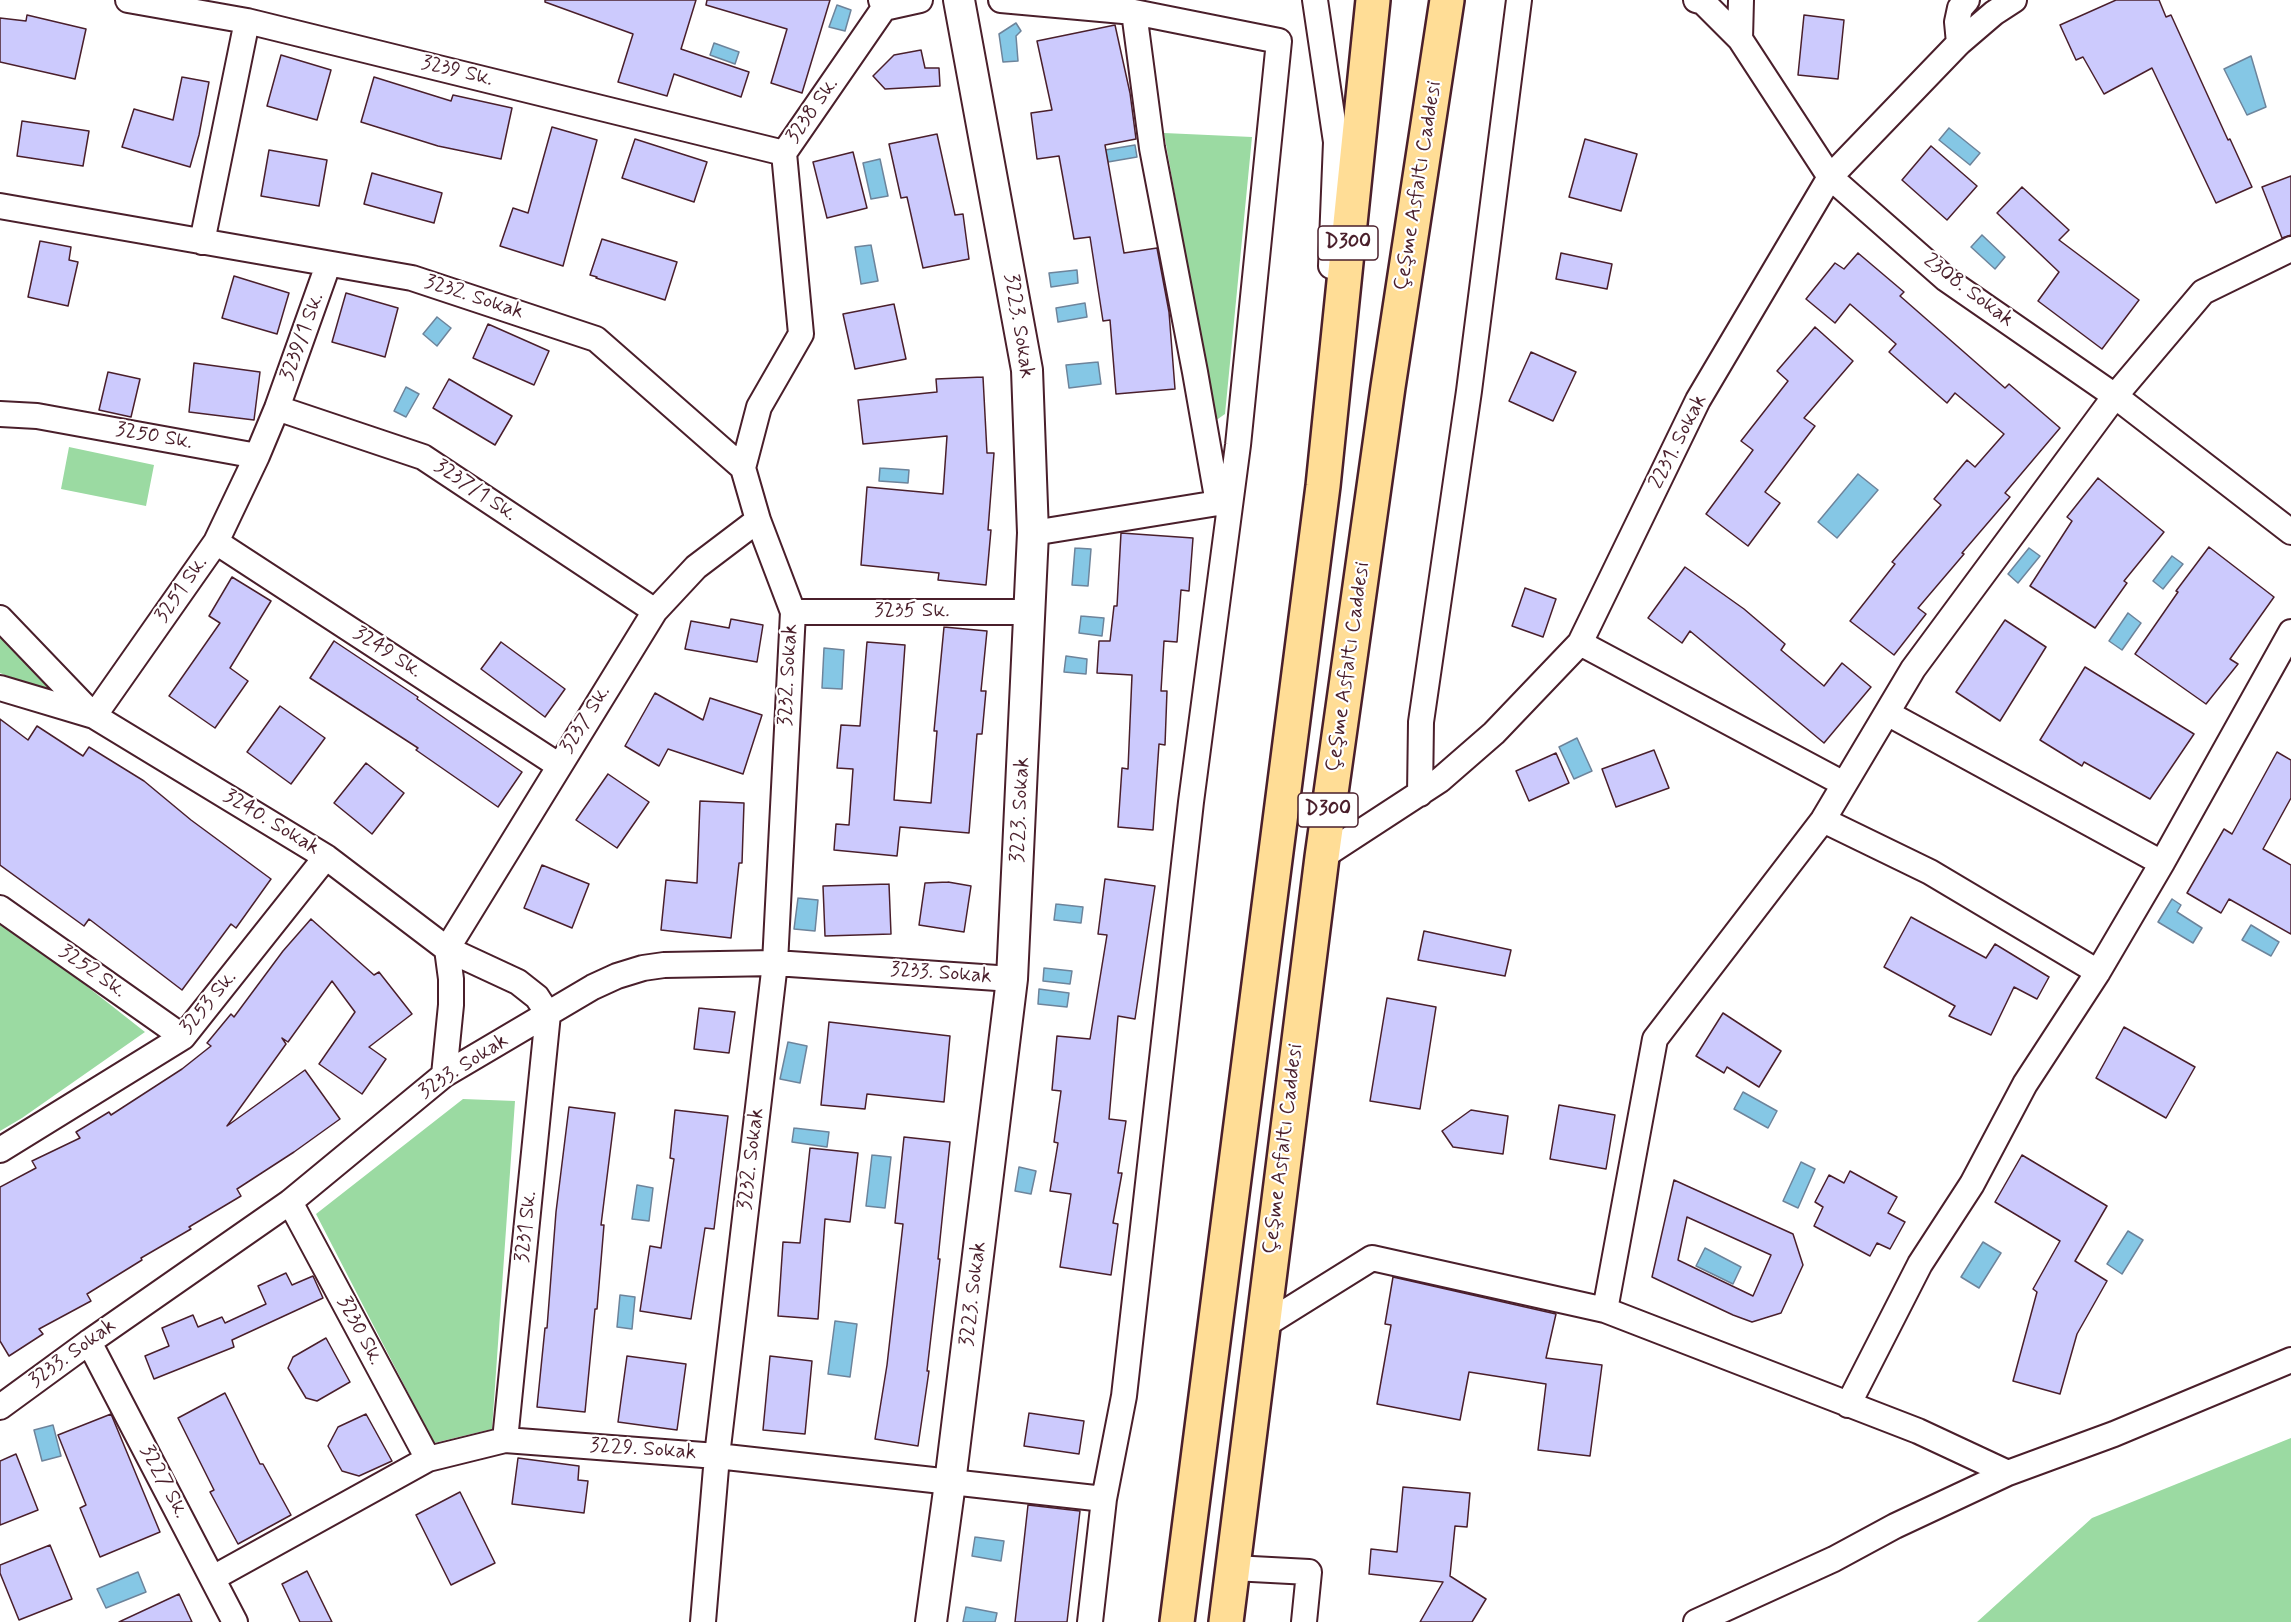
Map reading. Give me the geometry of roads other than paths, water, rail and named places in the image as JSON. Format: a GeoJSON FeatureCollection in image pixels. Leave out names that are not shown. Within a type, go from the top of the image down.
{"type":"FeatureCollection","features":[{"type":"Feature","properties":{"kind":"highway","name":"D300"},"geometry":{"type":"LineString","coordinates":[[1177,1622],[1323,486],[1373,0]]}},
{"type":"Feature","properties":{"kind":"highway","name":"Çeşme Asfaltı Caddesi"},"geometry":{"type":"LineString","coordinates":[[1226,1622],[1322,857],[1388,387],[1447,0]]}},
{"type":"Feature","properties":{"kind":"street","name":"3239 Sk."},"geometry":{"type":"LineString","coordinates":[[128,0],[247,21],[784,153]]}},
{"type":"Feature","properties":{"kind":"street"},"geometry":{"type":"LineString","coordinates":[[882,4],[920,0]]}},
{"type":"Feature","properties":{"kind":"street","name":"3223. Sokak"},"geometry":{"type":"LineString","coordinates":[[931,1622],[951,1483],[1012,979],[1033,533],[1027,370],[959,0]]}},
{"type":"Feature","properties":{"kind":"street"},"geometry":{"type":"LineString","coordinates":[[1001,0],[1134,12],[1279,40],[1238,446],[1223,503],[1124,1396],[1104,1499],[1090,1622]]}},
{"type":"Feature","properties":{"kind":"street"},"geometry":{"type":"LineString","coordinates":[[1315,0],[1336,142],[1323,486]]}},
{"type":"Feature","properties":{"kind":"street"},"geometry":{"type":"LineString","coordinates":[[1420,794],[1421,722],[1466,414],[1519,0]]}},
{"type":"Feature","properties":{"kind":"street","name":"2308. Sokak"},"geometry":{"type":"LineString","coordinates":[[1696,0],[1703,2],[1740,39],[1830,177],[1946,279],[2115,396],[2291,532]]}},
{"type":"Feature","properties":{"kind":"street"},"geometry":{"type":"LineString","coordinates":[[1740,39],[1741,0]]}},
{"type":"Feature","properties":{"kind":"street"},"geometry":{"type":"LineString","coordinates":[[1959,43],[1957,22],[1960,9],[1967,0]]}},
{"type":"Feature","properties":{"kind":"street","name":"2231. Sokak"},"geometry":{"type":"LineString","coordinates":[[1322,857],[1440,780],[1494,733],[1580,643],[1698,400],[1830,177],[1959,43],[1994,13],[2014,0]]}},
{"type":"Feature","properties":{"kind":"street","name":"3238 Sk."},"geometry":{"type":"LineString","coordinates":[[743,468],[759,407],[801,334],[784,153],[882,4]]}},
{"type":"Feature","properties":{"kind":"street"},"geometry":{"type":"LineString","coordinates":[[1134,12],[1152,148],[1223,503]]}},
{"type":"Feature","properties":{"kind":"street"},"geometry":{"type":"LineString","coordinates":[[202,242],[247,21]]}},
{"type":"Feature","properties":{"kind":"street","name":"3232. Sokak"},"geometry":{"type":"LineString","coordinates":[[0,206],[412,278],[597,339],[743,468],[758,520],[793,612],[775,963],[717,1456],[703,1622]]}},
{"type":"Feature","properties":{"kind":"street"},"geometry":{"type":"LineString","coordinates":[[1605,1310],[1655,1039],[1823,820],[1913,669],[2115,396],[2203,292],[2291,249]]}},
{"type":"Feature","properties":{"kind":"street","name":"3239/1 Sk."},"geometry":{"type":"LineString","coordinates":[[277,408],[328,265]]}},
{"type":"Feature","properties":{"kind":"street"},"geometry":{"type":"LineString","coordinates":[[257,456],[277,408]]}},
{"type":"Feature","properties":{"kind":"street","name":"3237/1 Sk."},"geometry":{"type":"LineString","coordinates":[[277,408],[423,457],[655,611]]}},
{"type":"Feature","properties":{"kind":"street","name":"3250 Sk."},"geometry":{"type":"LineString","coordinates":[[0,414],[37,416],[257,456]]}},
{"type":"Feature","properties":{"kind":"street","name":"3251 Sk."},"geometry":{"type":"LineString","coordinates":[[94,716],[216,542],[257,456]]}},
{"type":"Feature","properties":{"kind":"street"},"geometry":{"type":"LineString","coordinates":[[1033,533],[1223,503]]}},
{"type":"Feature","properties":{"kind":"street","name":"3237 Sk."},"geometry":{"type":"LineString","coordinates":[[447,949],[558,765],[655,611],[696,567],[758,520]]}},
{"type":"Feature","properties":{"kind":"street","name":"3249 Sk."},"geometry":{"type":"LineString","coordinates":[[216,542],[558,765]]}},
{"type":"Feature","properties":{"kind":"street","name":"3235 Sk."},"geometry":{"type":"LineString","coordinates":[[793,612],[1031,612]]}},
{"type":"Feature","properties":{"kind":"street","name":"3240. Sokak"},"geometry":{"type":"LineString","coordinates":[[0,618],[94,716],[326,857],[447,949],[518,982],[537,997],[548,1014]]}},
{"type":"Feature","properties":{"kind":"street"},"geometry":{"type":"LineString","coordinates":[[1848,1405],[1920,1264],[1972,1184],[2025,1084],[2098,972],[2162,863],[2291,632]]}},
{"type":"Feature","properties":{"kind":"street"},"geometry":{"type":"LineString","coordinates":[[1580,643],[1845,784]]}},
{"type":"Feature","properties":{"kind":"street"},"geometry":{"type":"LineString","coordinates":[[0,688],[94,716]]}},
{"type":"Feature","properties":{"kind":"street"},"geometry":{"type":"LineString","coordinates":[[1887,713],[2162,863]]}},
{"type":"Feature","properties":{"kind":"street"},"geometry":{"type":"LineString","coordinates":[[1823,820],[1930,872],[2098,972]]}},
{"type":"Feature","properties":{"kind":"street","name":"3253 Sk."},"geometry":{"type":"LineString","coordinates":[[0,1150],[183,1037],[326,857]]}},
{"type":"Feature","properties":{"kind":"street","name":"3252 Sk."},"geometry":{"type":"LineString","coordinates":[[0,908],[183,1037]]}},
{"type":"Feature","properties":{"kind":"street"},"geometry":{"type":"LineString","coordinates":[[444,1075],[451,1005],[451,979],[447,949]]}},
{"type":"Feature","properties":{"kind":"street","name":"3233. Sokak"},"geometry":{"type":"LineString","coordinates":[[0,1407],[290,1202],[444,1075],[593,987],[617,976],[643,968],[664,965],[775,963],[1012,979]]}},
{"type":"Feature","properties":{"kind":"street","name":"3231 Sk."},"geometry":{"type":"LineString","coordinates":[[505,1440],[548,1014]]}},
{"type":"Feature","properties":{"kind":"street","name":"3230 Sk."},"geometry":{"type":"LineString","coordinates":[[290,1202],[428,1459]]}},
{"type":"Feature","properties":{"kind":"street"},"geometry":{"type":"LineString","coordinates":[[1263,1326],[1372,1258],[1605,1310],[1918,1431],[2008,1473]]}},
{"type":"Feature","properties":{"kind":"street","name":"3227 Sk."},"geometry":{"type":"LineString","coordinates":[[89,1342],[235,1622]]}},
{"type":"Feature","properties":{"kind":"street"},"geometry":{"type":"LineString","coordinates":[[1696,1622],[1834,1559],[1895,1526],[2008,1473],[2114,1434],[2291,1360]]}},
{"type":"Feature","properties":{"kind":"street","name":"3229. Sokak"},"geometry":{"type":"LineString","coordinates":[[213,1578],[428,1459],[505,1440],[717,1456],[1104,1499]]}},
{"type":"Feature","properties":{"kind":"street"},"geometry":{"type":"LineString","coordinates":[[1233,1568],[1309,1572],[1304,1622]]}},
{"type":"Feature","properties":{"kind":"water"},"geometry":{"type":"Polygon","coordinates":[[[837,5],[851,10],[845,31],[829,27],[837,5]]]}},
{"type":"Feature","properties":{"kind":"water"},"geometry":{"type":"Polygon","coordinates":[[[1016,23],[1021,31],[1016,36],[1018,61],[1003,62],[999,34],[1016,23]]]}},
{"type":"Feature","properties":{"kind":"water"},"geometry":{"type":"Polygon","coordinates":[[[714,43],[739,52],[735,64],[710,55],[714,43]]]}},
{"type":"Feature","properties":{"kind":"water"},"geometry":{"type":"Polygon","coordinates":[[[2251,56],[2266,107],[2247,115],[2224,69],[2251,56]]]}},
{"type":"Feature","properties":{"kind":"water"},"geometry":{"type":"Polygon","coordinates":[[[1949,128],[1980,153],[1970,165],[1939,140],[1949,128]]]}},
{"type":"Feature","properties":{"kind":"water"},"geometry":{"type":"Polygon","coordinates":[[[1135,145],[1137,157],[1108,162],[1105,150],[1135,145]]]}},
{"type":"Feature","properties":{"kind":"water"},"geometry":{"type":"Polygon","coordinates":[[[880,159],[888,196],[871,199],[863,163],[880,159]]]}},
{"type":"Feature","properties":{"kind":"water"},"geometry":{"type":"Polygon","coordinates":[[[1982,235],[2005,257],[1995,269],[1971,247],[1982,235]]]}},
{"type":"Feature","properties":{"kind":"water"},"geometry":{"type":"Polygon","coordinates":[[[871,245],[878,281],[861,284],[855,247],[871,245]]]}},
{"type":"Feature","properties":{"kind":"water"},"geometry":{"type":"Polygon","coordinates":[[[1077,270],[1078,283],[1051,287],[1049,273],[1077,270]]]}},
{"type":"Feature","properties":{"kind":"water"},"geometry":{"type":"Polygon","coordinates":[[[1085,303],[1087,317],[1058,322],[1056,308],[1085,303]]]}},
{"type":"Feature","properties":{"kind":"water"},"geometry":{"type":"Polygon","coordinates":[[[437,317],[451,328],[437,346],[423,334],[437,317]]]}},
{"type":"Feature","properties":{"kind":"water"},"geometry":{"type":"Polygon","coordinates":[[[1098,362],[1101,384],[1069,388],[1066,365],[1098,362]]]}},
{"type":"Feature","properties":{"kind":"water"},"geometry":{"type":"Polygon","coordinates":[[[406,387],[419,394],[406,417],[394,411],[406,387]]]}},
{"type":"Feature","properties":{"kind":"water"},"geometry":{"type":"Polygon","coordinates":[[[880,468],[909,470],[908,483],[879,481],[880,468]]]}},
{"type":"Feature","properties":{"kind":"water"},"geometry":{"type":"Polygon","coordinates":[[[1858,474],[1878,490],[1837,538],[1818,522],[1858,474]]]}},
{"type":"Feature","properties":{"kind":"water"},"geometry":{"type":"Polygon","coordinates":[[[1075,548],[1091,549],[1088,586],[1072,585],[1075,548]]]}},
{"type":"Feature","properties":{"kind":"water"},"geometry":{"type":"Polygon","coordinates":[[[2029,548],[2040,556],[2018,583],[2008,574],[2029,548]]]}},
{"type":"Feature","properties":{"kind":"water"},"geometry":{"type":"Polygon","coordinates":[[[2172,556],[2183,564],[2163,589],[2153,581],[2172,556]]]}},
{"type":"Feature","properties":{"kind":"water"},"geometry":{"type":"Polygon","coordinates":[[[2128,613],[2141,623],[2122,650],[2109,641],[2128,613]]]}},
{"type":"Feature","properties":{"kind":"water"},"geometry":{"type":"Polygon","coordinates":[[[1081,616],[1104,618],[1102,636],[1079,633],[1081,616]]]}},
{"type":"Feature","properties":{"kind":"water"},"geometry":{"type":"Polygon","coordinates":[[[824,648],[844,650],[842,689],[822,688],[824,648]]]}},
{"type":"Feature","properties":{"kind":"water"},"geometry":{"type":"Polygon","coordinates":[[[1066,656],[1087,659],[1086,674],[1064,672],[1066,656]]]}},
{"type":"Feature","properties":{"kind":"water"},"geometry":{"type":"Polygon","coordinates":[[[1577,738],[1592,771],[1574,779],[1559,747],[1577,738]]]}},
{"type":"Feature","properties":{"kind":"water"},"geometry":{"type":"Polygon","coordinates":[[[798,898],[818,900],[815,931],[794,929],[798,898]]]}},
{"type":"Feature","properties":{"kind":"water"},"geometry":{"type":"Polygon","coordinates":[[[2172,899],[2181,905],[2177,912],[2202,928],[2193,943],[2158,922],[2172,899]]]}},
{"type":"Feature","properties":{"kind":"water"},"geometry":{"type":"Polygon","coordinates":[[[1056,904],[1083,907],[1081,923],[1054,920],[1056,904]]]}},
{"type":"Feature","properties":{"kind":"water"},"geometry":{"type":"Polygon","coordinates":[[[2251,925],[2279,942],[2271,956],[2242,940],[2251,925]]]}},
{"type":"Feature","properties":{"kind":"water"},"geometry":{"type":"Polygon","coordinates":[[[1044,968],[1072,971],[1070,984],[1043,981],[1044,968]]]}},
{"type":"Feature","properties":{"kind":"water"},"geometry":{"type":"Polygon","coordinates":[[[1039,989],[1069,993],[1067,1007],[1038,1004],[1039,989]]]}},
{"type":"Feature","properties":{"kind":"water"},"geometry":{"type":"Polygon","coordinates":[[[788,1042],[807,1046],[800,1083],[780,1079],[788,1042]]]}},
{"type":"Feature","properties":{"kind":"water"},"geometry":{"type":"Polygon","coordinates":[[[1743,1092],[1777,1111],[1768,1128],[1734,1109],[1743,1092]]]}},
{"type":"Feature","properties":{"kind":"water"},"geometry":{"type":"Polygon","coordinates":[[[794,1128],[829,1132],[827,1147],[792,1142],[794,1128]]]}},
{"type":"Feature","properties":{"kind":"water"},"geometry":{"type":"Polygon","coordinates":[[[872,1155],[891,1157],[885,1208],[866,1206],[872,1155]]]}},
{"type":"Feature","properties":{"kind":"water"},"geometry":{"type":"Polygon","coordinates":[[[1801,1162],[1815,1169],[1798,1208],[1783,1201],[1801,1162]]]}},
{"type":"Feature","properties":{"kind":"water"},"geometry":{"type":"Polygon","coordinates":[[[1019,1167],[1036,1171],[1031,1194],[1015,1191],[1019,1167]]]}},
{"type":"Feature","properties":{"kind":"water"},"geometry":{"type":"Polygon","coordinates":[[[637,1185],[653,1188],[649,1221],[632,1219],[637,1185]]]}},
{"type":"Feature","properties":{"kind":"water"},"geometry":{"type":"Polygon","coordinates":[[[2128,1231],[2143,1240],[2122,1274],[2107,1264],[2128,1231]]]}},
{"type":"Feature","properties":{"kind":"water"},"geometry":{"type":"Polygon","coordinates":[[[1983,1242],[2001,1253],[1979,1288],[1961,1277],[1983,1242]]]}},
{"type":"Feature","properties":{"kind":"water"},"geometry":{"type":"Polygon","coordinates":[[[1705,1248],[1741,1267],[1733,1284],[1696,1266],[1705,1248]]]}},
{"type":"Feature","properties":{"kind":"water"},"geometry":{"type":"Polygon","coordinates":[[[620,1295],[635,1297],[632,1329],[617,1327],[620,1295]]]}},
{"type":"Feature","properties":{"kind":"water"},"geometry":{"type":"Polygon","coordinates":[[[835,1321],[857,1324],[850,1377],[828,1374],[835,1321]]]}},
{"type":"Feature","properties":{"kind":"water"},"geometry":{"type":"Polygon","coordinates":[[[53,1425],[61,1456],[42,1461],[34,1430],[53,1425]]]}},
{"type":"Feature","properties":{"kind":"water"},"geometry":{"type":"Polygon","coordinates":[[[975,1537],[1004,1541],[1001,1561],[972,1556],[975,1537]]]}},
{"type":"Feature","properties":{"kind":"water"},"geometry":{"type":"Polygon","coordinates":[[[138,1572],[146,1592],[106,1608],[97,1589],[138,1572]]]}},
{"type":"Feature","properties":{"kind":"water"},"geometry":{"type":"Polygon","coordinates":[[[966,1607],[997,1613],[995,1622],[963,1622],[966,1607]]]}}]}
